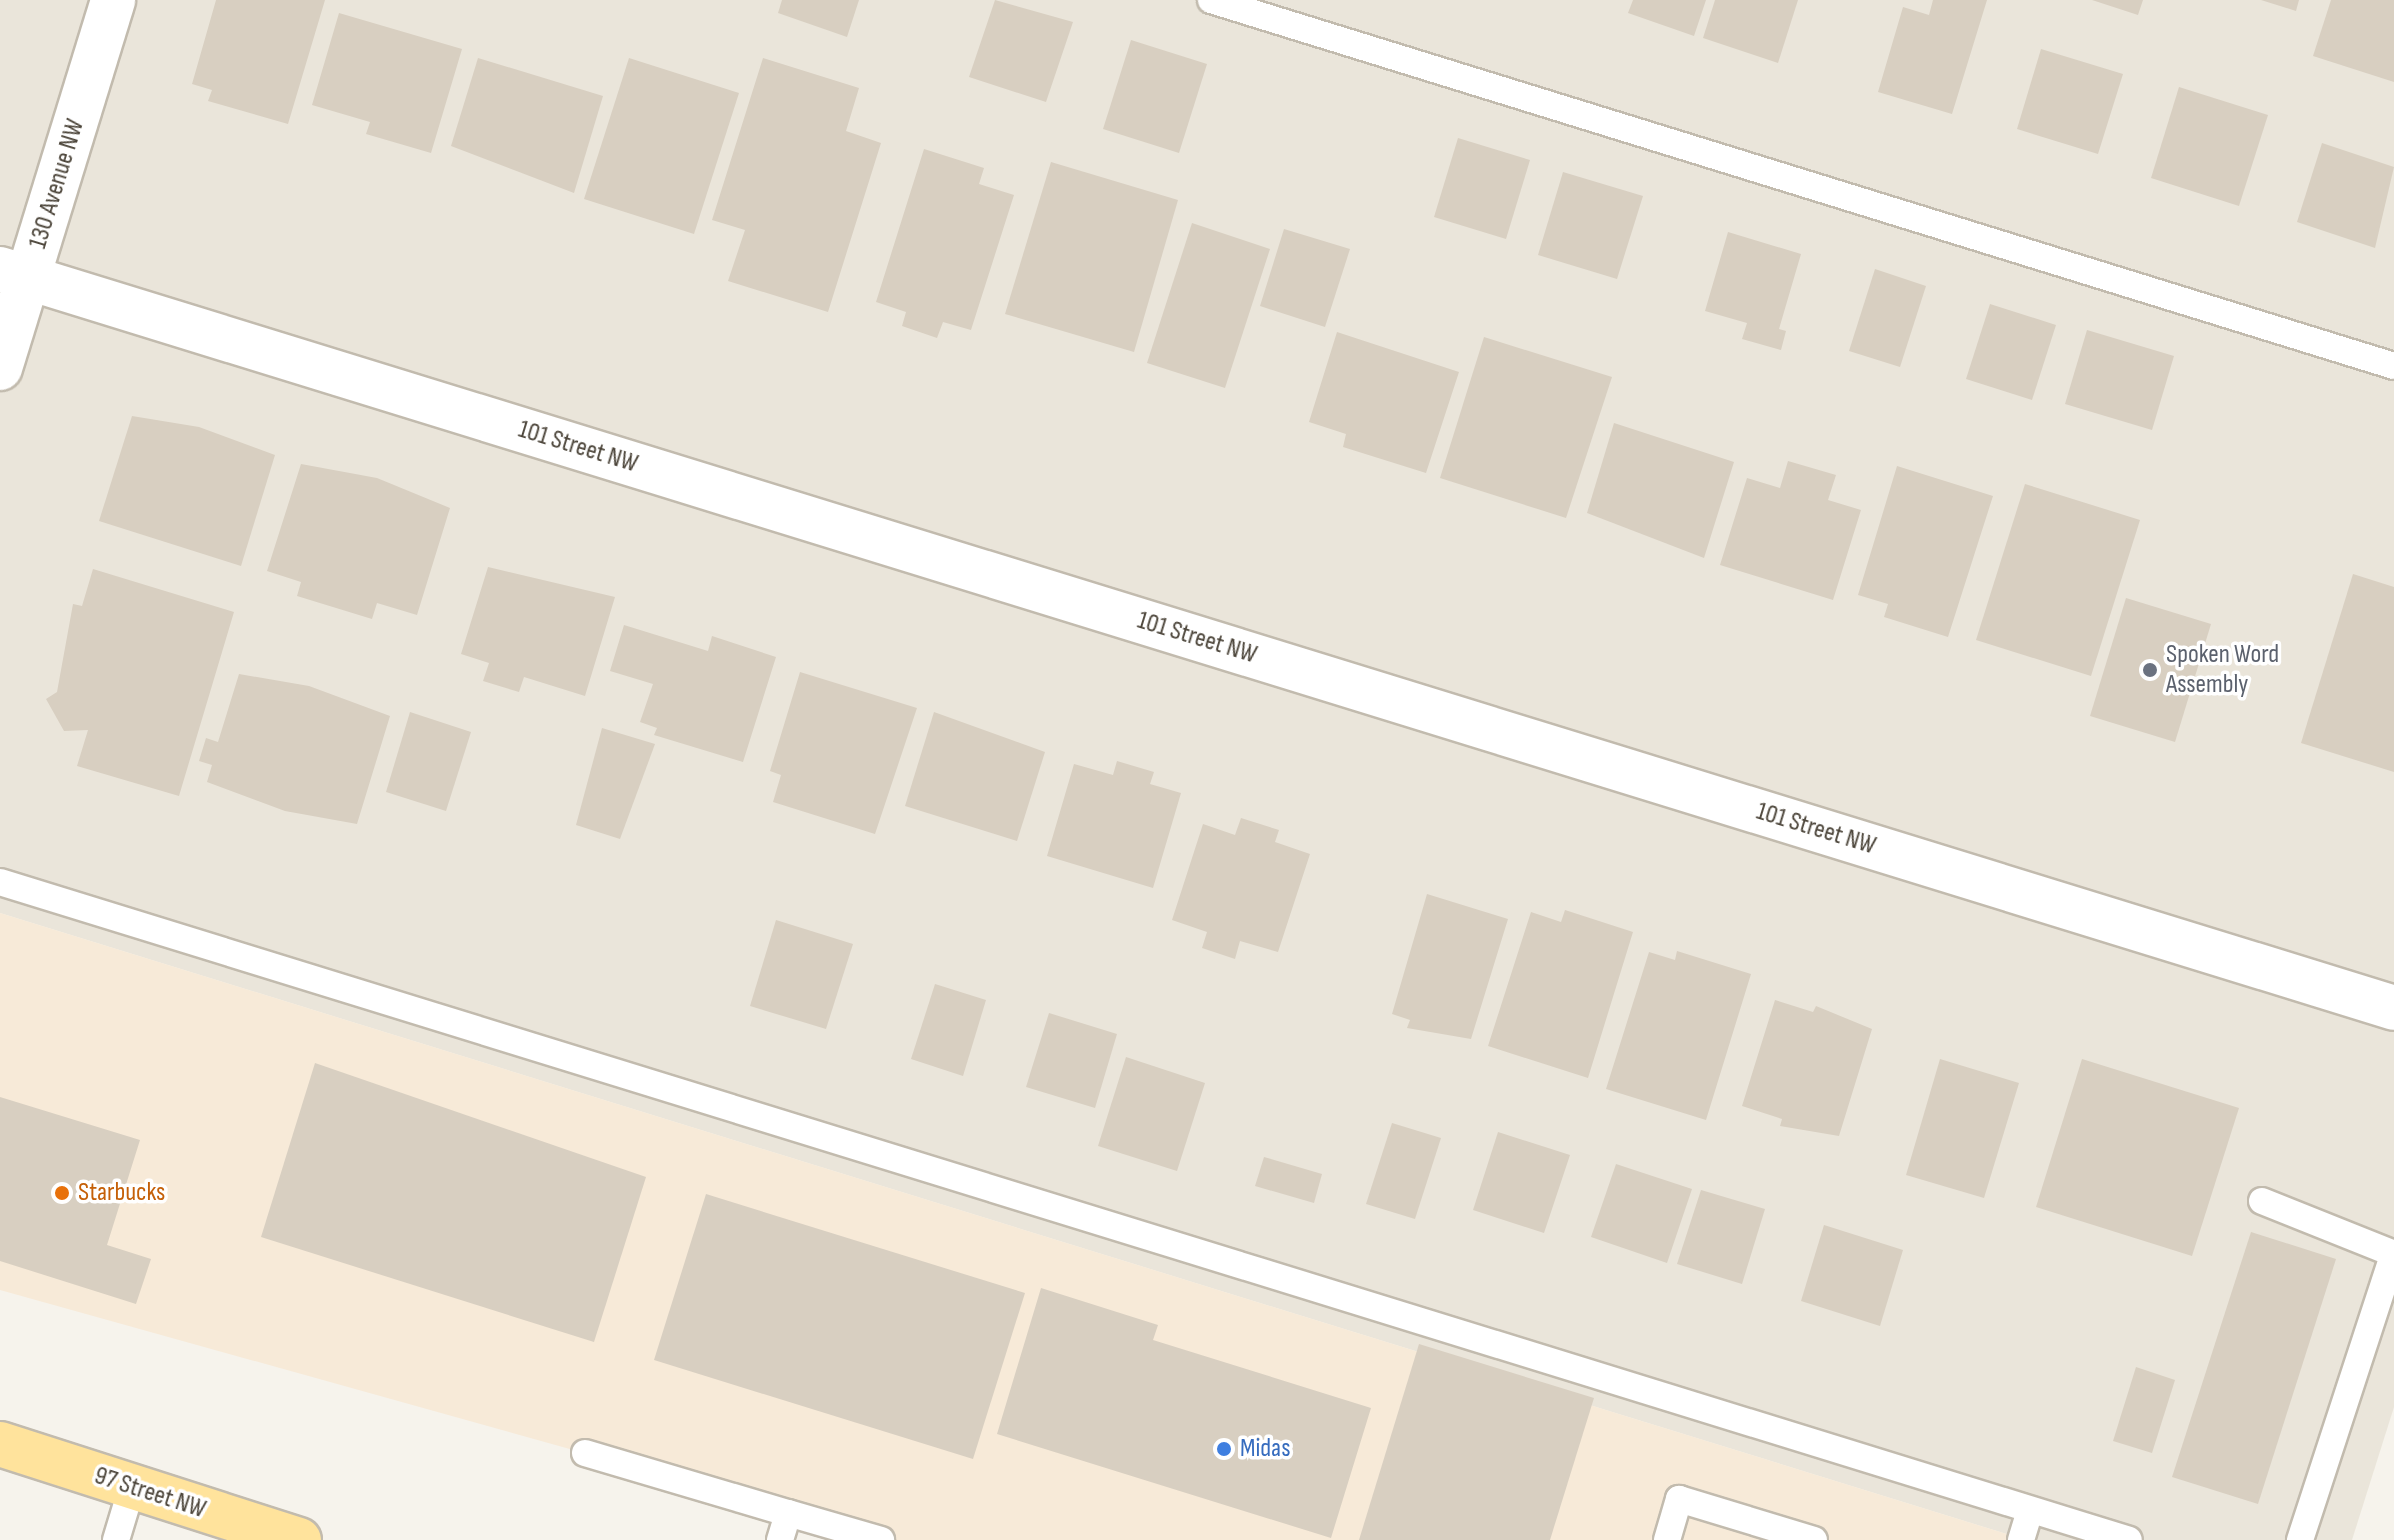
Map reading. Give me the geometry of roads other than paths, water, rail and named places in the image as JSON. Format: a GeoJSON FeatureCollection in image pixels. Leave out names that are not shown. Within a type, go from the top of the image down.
{"type":"FeatureCollection","features":[{"type":"Feature","properties":{"kind":"main road","name":"97 Street NW"},"geometry":{"type":"LineString","coordinates":[[0,1444],[299,1540]]}},
{"type":"Feature","properties":{"kind":"street","name":"130 Avenue NW"},"geometry":{"type":"LineString","coordinates":[[0,368],[14,273],[113,0]]}},
{"type":"Feature","properties":{"kind":"street","name":"101 Street NW"},"geometry":{"type":"LineString","coordinates":[[14,273],[2394,1008]]}},
{"type":"Feature","properties":{"kind":"lane"},"geometry":{"type":"LineString","coordinates":[[1211,0],[2394,366]]}},
{"type":"Feature","properties":{"kind":"lane"},"geometry":{"type":"LineString","coordinates":[[0,882],[2129,1540]]}},
{"type":"Feature","properties":{"kind":"lane"},"geometry":{"type":"LineString","coordinates":[[2262,1201],[2393,1253],[2300,1540]]}},
{"type":"Feature","properties":{"kind":"lane"},"geometry":{"type":"LineString","coordinates":[[585,1453],[881,1540]]}},
{"type":"Feature","properties":{"kind":"lane"},"geometry":{"type":"LineString","coordinates":[[116,1540],[132,1487]]}},
{"type":"Feature","properties":{"kind":"lane"},"geometry":{"type":"LineString","coordinates":[[1667,1540],[1679,1499],[1814,1540]]}},
{"type":"Feature","properties":{"kind":"lane"},"geometry":{"type":"LineString","coordinates":[[2021,1540],[2030,1510]]}},
{"type":"Feature","properties":{"kind":"lane"},"geometry":{"type":"LineString","coordinates":[[780,1540],[788,1513]]}},
{"type":"Feature","properties":{"kind":"place","name":"Spoken Word Assembly"},"geometry":{"type":"Point","coordinates":[2150,670]}},
{"type":"Feature","properties":{"kind":"place","name":"Starbucks"},"geometry":{"type":"Point","coordinates":[62,1193]}},
{"type":"Feature","properties":{"kind":"place","name":"Midas"},"geometry":{"type":"Point","coordinates":[1224,1449]}}]}
